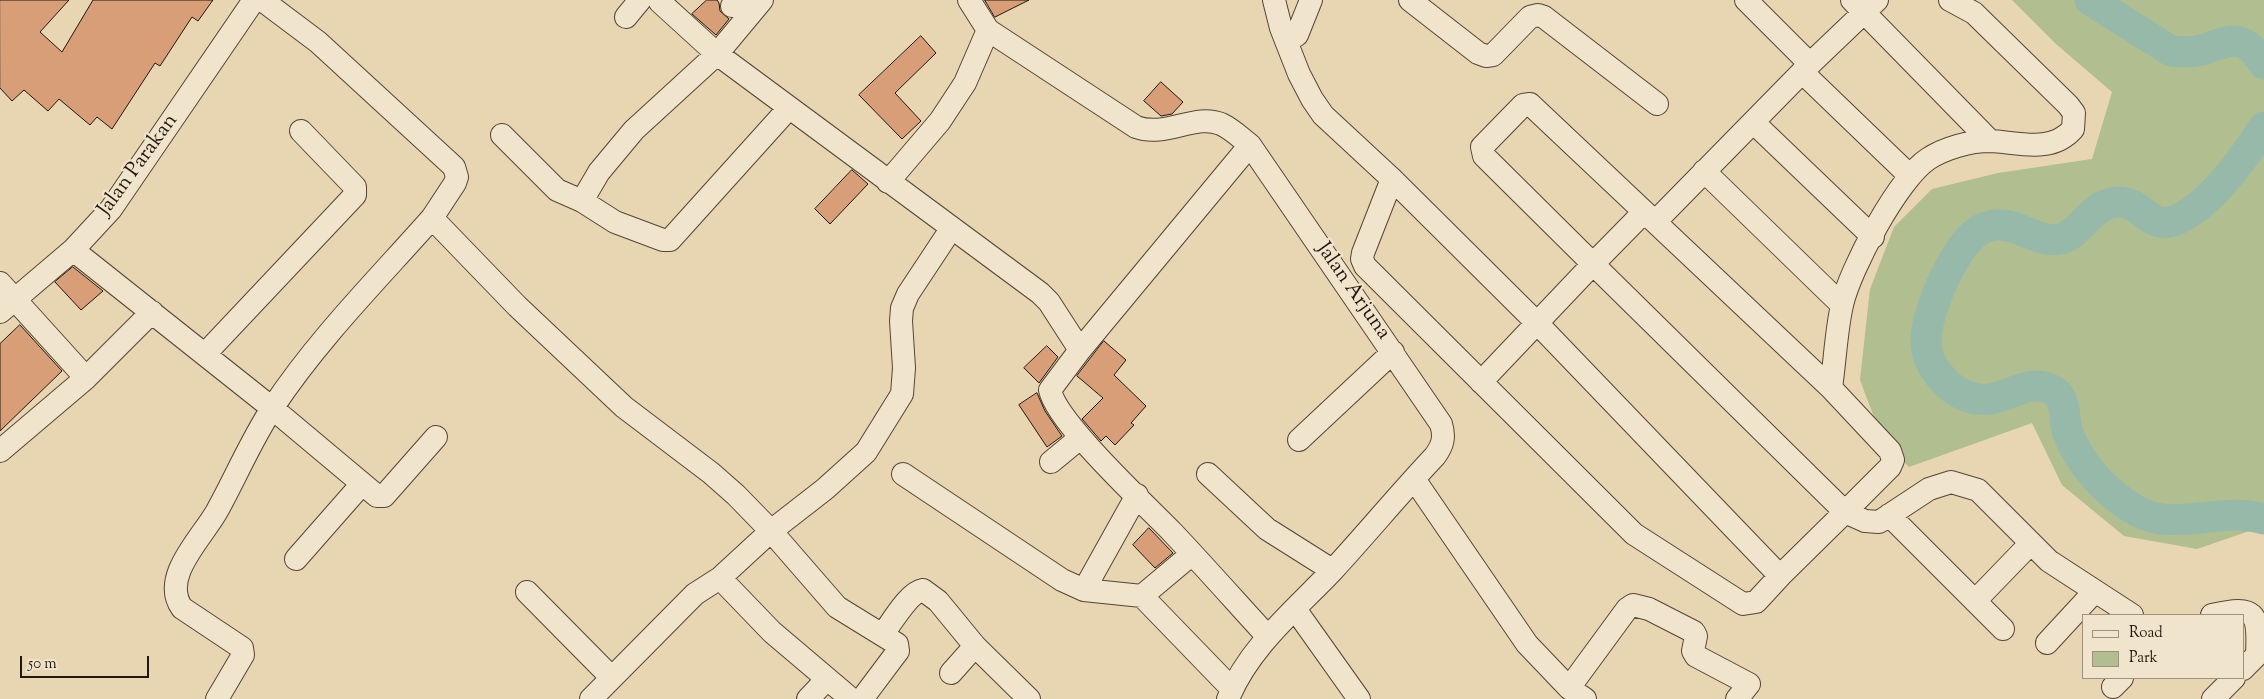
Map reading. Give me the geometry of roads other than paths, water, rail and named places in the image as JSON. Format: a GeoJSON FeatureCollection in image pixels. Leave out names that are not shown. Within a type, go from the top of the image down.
{"type":"FeatureCollection","features":[{"type":"Feature","properties":{"kind":"street","name":"Jalan Parakan"},"geometry":{"type":"LineString","coordinates":[[5,298],[73,250],[111,209],[254,0]]}},
{"type":"Feature","properties":{"kind":"street"},"geometry":{"type":"LineString","coordinates":[[217,699],[243,655],[242,648],[182,608],[176,600],[175,584],[183,564],[216,512],[272,408],[320,344],[432,218],[457,177],[454,167],[318,42],[262,0]]}},
{"type":"Feature","properties":{"kind":"street"},"geometry":{"type":"LineString","coordinates":[[582,201],[599,172],[634,130],[717,54],[762,0]]}},
{"type":"Feature","properties":{"kind":"street","name":"Jalan Arjuna"},"geometry":{"type":"LineString","coordinates":[[969,0],[988,30],[1136,127],[1152,132],[1209,121],[1228,128],[1250,146],[1394,352],[1441,424],[1444,432],[1443,442],[1436,456],[1268,637],[1230,694]]}},
{"type":"Feature","properties":{"kind":"street"},"geometry":{"type":"LineString","coordinates":[[1274,0],[1286,41],[1312,99],[1323,115],[1392,179],[1537,323],[1780,576]]}},
{"type":"Feature","properties":{"kind":"street"},"geometry":{"type":"LineString","coordinates":[[1286,41],[1297,35],[1312,0]]}},
{"type":"Feature","properties":{"kind":"street"},"geometry":{"type":"LineString","coordinates":[[1410,0],[1478,53],[1486,56],[1493,55],[1530,17],[1538,15],[1544,17],[1657,104]]}},
{"type":"Feature","properties":{"kind":"street"},"geometry":{"type":"LineString","coordinates":[[1746,0],[1806,68],[1910,176]]}},
{"type":"Feature","properties":{"kind":"street"},"geometry":{"type":"LineString","coordinates":[[1831,388],[1842,305],[1848,284],[1872,237],[1910,176],[1928,159],[1941,152],[1964,145],[1990,142],[2032,146],[2046,144],[2069,134],[2073,130],[2074,113],[1974,13],[1950,0]]}},
{"type":"Feature","properties":{"kind":"street"},"geometry":{"type":"LineString","coordinates":[[626,17],[650,1],[717,54],[1045,297],[1080,350]]}},
{"type":"Feature","properties":{"kind":"street"},"geometry":{"type":"LineString","coordinates":[[1481,382],[1593,264],[1704,171],[1806,68],[1865,4],[1990,142]]}},
{"type":"Feature","properties":{"kind":"street"},"geometry":{"type":"LineString","coordinates":[[888,182],[940,121],[965,83],[988,30]]}},
{"type":"Feature","properties":{"kind":"street"},"geometry":{"type":"LineString","coordinates":[[1392,179],[1363,253],[1362,262],[1634,534],[1653,548],[1743,604],[1756,602],[1780,576],[1845,512],[1890,467],[1893,460],[1890,451],[1831,388],[1530,104],[1523,105],[1484,144],[1482,153],[1484,156],[1845,512],[1872,522],[1879,522],[1929,489],[1952,482],[1978,490],[2049,560],[2130,614]]}},
{"type":"Feature","properties":{"kind":"street"},"geometry":{"type":"LineString","coordinates":[[502,135],[551,185],[582,201],[615,222],[663,240],[670,240],[790,108]]}},
{"type":"Feature","properties":{"kind":"street"},"geometry":{"type":"LineString","coordinates":[[1753,122],[1872,237]]}},
{"type":"Feature","properties":{"kind":"street"},"geometry":{"type":"LineString","coordinates":[[205,354],[355,195],[355,187],[301,131]]}},
{"type":"Feature","properties":{"kind":"street"},"geometry":{"type":"LineString","coordinates":[[1250,146],[1080,350],[1050,390],[1053,399],[1080,438],[1137,495],[1268,637]]}},
{"type":"Feature","properties":{"kind":"street"},"geometry":{"type":"LineString","coordinates":[[1704,171],[1842,305]]}},
{"type":"Feature","properties":{"kind":"street"},"geometry":{"type":"LineString","coordinates":[[432,218],[517,306],[616,400],[724,483],[771,530],[837,607],[897,644],[898,651],[862,699]]}},
{"type":"Feature","properties":{"kind":"street"},"geometry":{"type":"LineString","coordinates":[[591,699],[696,594],[720,578],[771,530],[825,489],[866,452],[887,422],[902,394],[904,383],[901,335],[902,308],[908,294],[951,229]]}},
{"type":"Feature","properties":{"kind":"street"},"geometry":{"type":"LineString","coordinates":[[73,250],[272,408],[376,496],[384,496],[436,437]]}},
{"type":"Feature","properties":{"kind":"street"},"geometry":{"type":"LineString","coordinates":[[5,298],[86,378]]}},
{"type":"Feature","properties":{"kind":"street"},"geometry":{"type":"LineString","coordinates":[[0,452],[86,378],[152,312]]}},
{"type":"Feature","properties":{"kind":"street"},"geometry":{"type":"LineString","coordinates":[[1299,440],[1394,352]]}},
{"type":"Feature","properties":{"kind":"street"},"geometry":{"type":"LineString","coordinates":[[1051,462],[1080,438]]}},
{"type":"Feature","properties":{"kind":"street"},"geometry":{"type":"LineString","coordinates":[[903,474],[1062,580],[1084,590],[1142,596],[1230,694]]}},
{"type":"Feature","properties":{"kind":"street"},"geometry":{"type":"LineString","coordinates":[[1208,474],[1268,529],[1332,570]]}},
{"type":"Feature","properties":{"kind":"street"},"geometry":{"type":"LineString","coordinates":[[1414,479],[1527,644],[1577,693],[1627,609],[1633,605],[1649,609],[1694,632],[1696,636],[1693,651],[1696,656],[1749,684],[1737,699]]}},
{"type":"Feature","properties":{"kind":"street"},"geometry":{"type":"LineString","coordinates":[[296,559],[361,485]]}},
{"type":"Feature","properties":{"kind":"street"},"geometry":{"type":"LineString","coordinates":[[1084,590],[1137,495]]}},
{"type":"Feature","properties":{"kind":"street"},"geometry":{"type":"LineString","coordinates":[[1889,515],[2003,629]]}},
{"type":"Feature","properties":{"kind":"street"},"geometry":{"type":"LineString","coordinates":[[1975,601],[2031,543]]}},
{"type":"Feature","properties":{"kind":"street"},"geometry":{"type":"LineString","coordinates":[[1142,596],[1192,554]]}},
{"type":"Feature","properties":{"kind":"street"},"geometry":{"type":"LineString","coordinates":[[720,578],[772,632],[851,699]]}},
{"type":"Feature","properties":{"kind":"street"},"geometry":{"type":"LineString","coordinates":[[882,634],[909,598],[916,591],[923,590],[938,601],[975,646],[1029,699]]}},
{"type":"Feature","properties":{"kind":"street"},"geometry":{"type":"LineString","coordinates":[[2047,643],[2095,591]]}},
{"type":"Feature","properties":{"kind":"street"},"geometry":{"type":"LineString","coordinates":[[527,592],[611,677]]}},
{"type":"Feature","properties":{"kind":"street"},"geometry":{"type":"LineString","coordinates":[[1295,609],[1359,699]]}},
{"type":"Feature","properties":{"kind":"street"},"geometry":{"type":"LineString","coordinates":[[2216,614],[2238,609],[2251,614],[2258,625],[2257,655],[2244,668]]}},
{"type":"Feature","properties":{"kind":"street"},"geometry":{"type":"LineString","coordinates":[[951,673],[975,646]]}},
{"type":"Feature","properties":{"kind":"street"},"geometry":{"type":"LineString","coordinates":[[808,699],[827,679]]}},
{"type":"Feature","properties":{"kind":"street"},"geometry":{"type":"LineString","coordinates":[[2214,699],[2233,679]]}},
{"type":"Feature","properties":{"kind":"waterway"},"geometry":{"type":"LineString","coordinates":[[2090,0],[2171,51],[2194,52],[2221,43],[2236,41],[2249,47],[2264,64]]}},
{"type":"Feature","properties":{"kind":"waterway"},"geometry":{"type":"LineString","coordinates":[[2264,127],[2247,153],[2214,193],[2189,213],[2176,220],[2168,222],[2154,220],[2132,205],[2115,202],[2097,210],[2076,230],[2060,239],[2045,239],[2014,227],[1998,225],[1979,231],[1965,244],[1948,271],[1930,317],[1926,344],[1930,360],[1939,375],[1951,387],[1966,396],[1990,399],[2020,389],[2040,386],[2056,393],[2060,397],[2064,408],[2066,427],[2073,445],[2087,467],[2115,496],[2137,511],[2151,517],[2166,519],[2232,515],[2264,519]]}}]}
